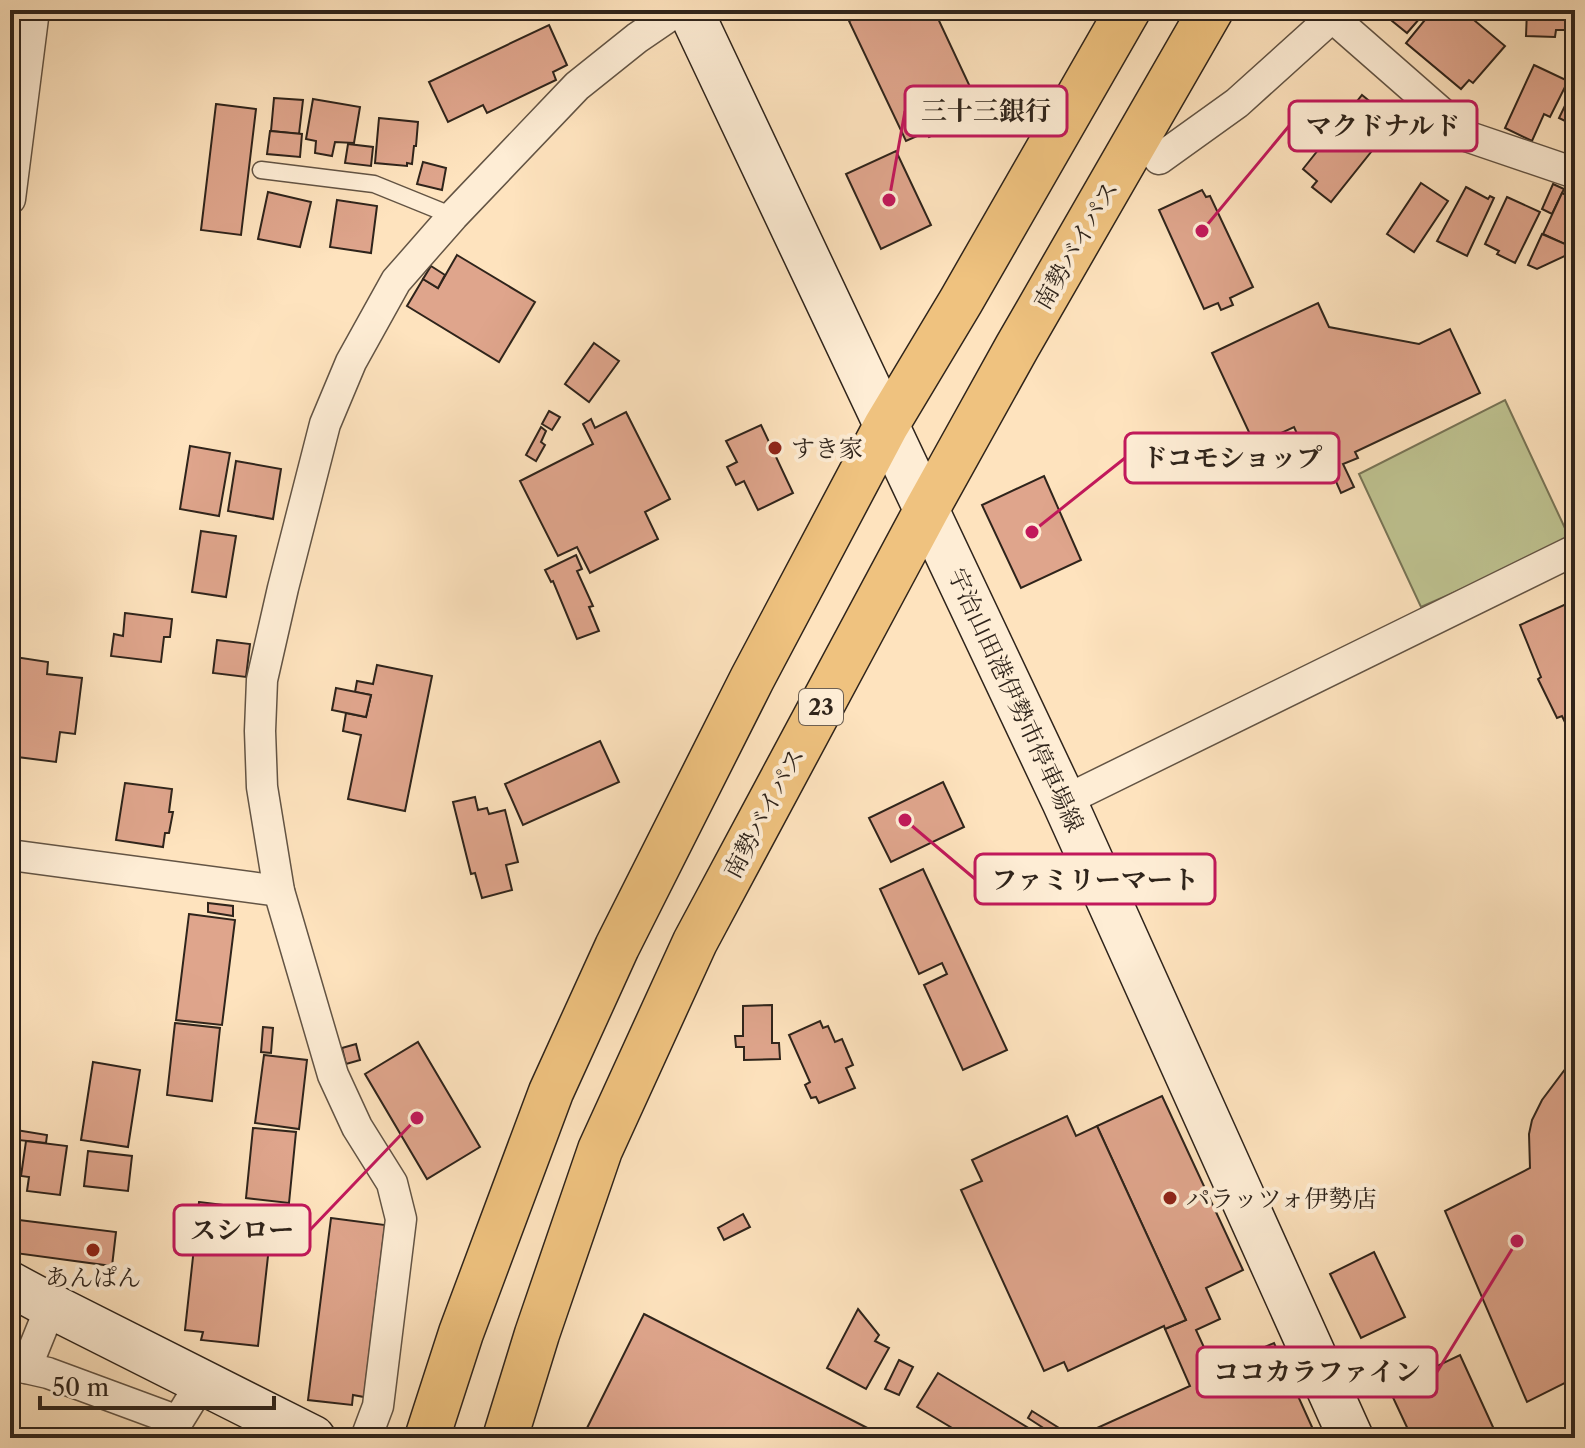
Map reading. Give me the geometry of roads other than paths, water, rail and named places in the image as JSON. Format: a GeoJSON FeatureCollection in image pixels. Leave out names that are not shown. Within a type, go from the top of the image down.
{"type":"FeatureCollection","features":[{"type":"Feature","properties":{"kind":"highway"},"geometry":{"type":"LineString","coordinates":[[427,1438],[461,1333],[551,1092],[624,933],[752,679],[886,426],[1128,10]]}},
{"type":"Feature","properties":{"kind":"highway","name":"南勢バイパス"},"geometry":{"type":"LineString","coordinates":[[505,1438],[537,1334],[606,1136],[695,942],[927,509],[1211,10]]}},
{"type":"Feature","properties":{"kind":"main road","name":"宇治山田港伊勢市停車場線"},"geometry":{"type":"LineString","coordinates":[[690,10],[1064,801],[1351,1438]]}},
{"type":"Feature","properties":{"kind":"main road"},"geometry":{"type":"LineString","coordinates":[[10,1284],[313,1438]]}},
{"type":"Feature","properties":{"kind":"street"},"geometry":{"type":"LineString","coordinates":[[10,199],[34,10]]}},
{"type":"Feature","properties":{"kind":"street"},"geometry":{"type":"LineString","coordinates":[[366,1438],[378,1406],[401,1219],[392,1183],[357,1127],[333,1075],[279,891],[262,787],[262,680],[325,424],[351,362],[396,281],[453,216],[577,86],[678,10]]}},
{"type":"Feature","properties":{"kind":"street"},"geometry":{"type":"LineString","coordinates":[[1159,159],[1237,103],[1336,14],[1469,137],[1575,173]]}},
{"type":"Feature","properties":{"kind":"street"},"geometry":{"type":"LineString","coordinates":[[1064,801],[1575,550]]}},
{"type":"Feature","properties":{"kind":"street"},"geometry":{"type":"LineString","coordinates":[[10,855],[279,891]]}},
{"type":"Feature","properties":{"kind":"street"},"geometry":{"type":"LineString","coordinates":[[51,1306],[18,1367],[48,1373],[178,1421],[202,1382]]}},
{"type":"Feature","properties":{"kind":"lane"},"geometry":{"type":"LineString","coordinates":[[261,170],[374,184],[453,216]]}},
{"type":"Feature","properties":{"kind":"place","name":"三十三銀行"},"geometry":{"type":"Point","coordinates":[889,200]}},
{"type":"Feature","properties":{"kind":"place","name":"マクドナルド"},"geometry":{"type":"Point","coordinates":[1202,231]}},
{"type":"Feature","properties":{"kind":"place","name":"すき家"},"geometry":{"type":"Point","coordinates":[775,448]}},
{"type":"Feature","properties":{"kind":"place","name":"ドコモショップ"},"geometry":{"type":"Point","coordinates":[1032,532]}},
{"type":"Feature","properties":{"kind":"place","name":"ファミリーマート"},"geometry":{"type":"Point","coordinates":[905,820]}},
{"type":"Feature","properties":{"kind":"place","name":"スシロー"},"geometry":{"type":"Point","coordinates":[417,1118]}},
{"type":"Feature","properties":{"kind":"place","name":"パラッツォ伊勢店"},"geometry":{"type":"Point","coordinates":[1170,1198]}},
{"type":"Feature","properties":{"kind":"place","name":"ココカラファイン"},"geometry":{"type":"Point","coordinates":[1517,1241]}},
{"type":"Feature","properties":{"kind":"place","name":"あんぱん"},"geometry":{"type":"Point","coordinates":[93,1250]}}]}
